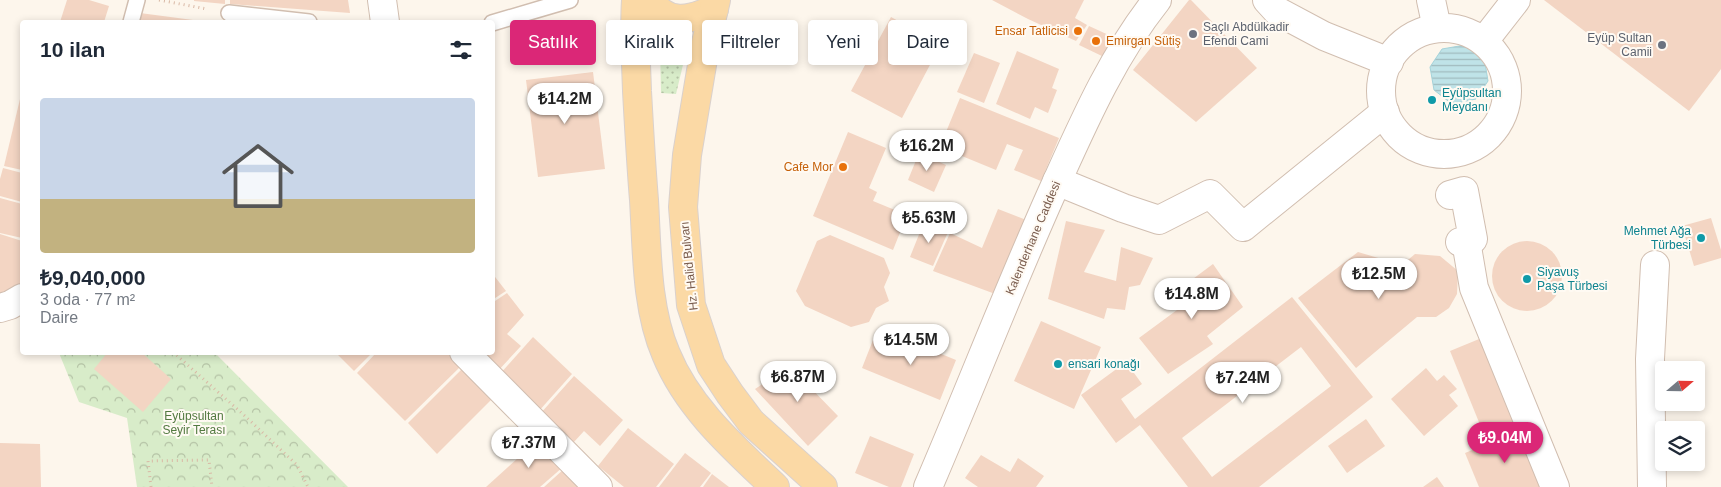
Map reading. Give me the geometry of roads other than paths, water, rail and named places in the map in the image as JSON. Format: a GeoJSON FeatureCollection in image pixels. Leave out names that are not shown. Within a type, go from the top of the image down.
{"type":"FeatureCollection","features":[{"type":"Feature","properties":{"kind":"main road"},"geometry":{"type":"LineString","coordinates":[[636,0],[634,25],[641,158],[654,316],[665,353],[684,387],[708,420],[775,487]]}},
{"type":"Feature","properties":{"kind":"main road"},"geometry":{"type":"LineString","coordinates":[[648,0],[666,16],[685,20],[699,16],[715,4]]}},
{"type":"Feature","properties":{"kind":"main road","name":"Hz. Halid Bulvarı"},"geometry":{"type":"LineString","coordinates":[[715,4],[705,47],[687,155],[683,207],[691,305],[711,364],[730,394],[751,422],[823,487]]}},
{"type":"Feature","properties":{"kind":"street"},"geometry":{"type":"LineString","coordinates":[[382,0],[386,20]]}},
{"type":"Feature","properties":{"kind":"street","name":"Kalenderhane Caddesi"},"geometry":{"type":"LineString","coordinates":[[928,487],[1044,207],[1079,131],[1115,60],[1156,0]]}},
{"type":"Feature","properties":{"kind":"street"},"geometry":{"type":"LineString","coordinates":[[1267,0],[1277,11],[1324,36],[1389,62]]}},
{"type":"Feature","properties":{"kind":"street"},"geometry":{"type":"LineString","coordinates":[[1431,0],[1437,28]]}},
{"type":"Feature","properties":{"kind":"street"},"geometry":{"type":"LineString","coordinates":[[1484,41],[1516,0]]}},
{"type":"Feature","properties":{"kind":"street"},"geometry":{"type":"LineString","coordinates":[[1446,27],[1466,31],[1484,41],[1499,57],[1507,77],[1508,99],[1501,119],[1489,137],[1472,149],[1450,155],[1429,153],[1410,144],[1395,130],[1385,112],[1381,92],[1384,72],[1393,53],[1407,39],[1426,30],[1437,28],[1446,27]]}},
{"type":"Feature","properties":{"kind":"street"},"geometry":{"type":"LineString","coordinates":[[1057,181],[1123,208],[1159,220],[1210,194],[1243,227],[1385,112]]}},
{"type":"Feature","properties":{"kind":"street"},"geometry":{"type":"LineString","coordinates":[[1450,155],[1454,194],[1464,191],[1466,241],[1474,288],[1555,487]]}},
{"type":"Feature","properties":{"kind":"street"},"geometry":{"type":"LineString","coordinates":[[1652,487],[1650,359],[1656,265]]}},
{"type":"Feature","properties":{"kind":"street"},"geometry":{"type":"LineString","coordinates":[[0,308],[20,299]]}},
{"type":"Feature","properties":{"kind":"street"},"geometry":{"type":"LineString","coordinates":[[467,355],[598,487]]}},
{"type":"Feature","properties":{"kind":"lane"},"geometry":{"type":"LineString","coordinates":[[132,20],[137,0]]}},
{"type":"Feature","properties":{"kind":"lane"},"geometry":{"type":"LineString","coordinates":[[495,22],[570,0]]}},
{"type":"Feature","properties":{"kind":"lane"},"geometry":{"type":"LineString","coordinates":[[229,13],[291,20]]}},
{"type":"Feature","properties":{"kind":"water"},"geometry":{"type":"Polygon","coordinates":[[[1465,45],[1484,57],[1488,81],[1476,99],[1452,104],[1434,90],[1430,67],[1442,49],[1465,45]]]}},
{"type":"Feature","properties":{"kind":"place","name":"Ensar Tatlicisi"},"geometry":{"type":"Point","coordinates":[1078,31]}},
{"type":"Feature","properties":{"kind":"place","name":"Saçlı Abdülkadir Efendi Cami"},"geometry":{"type":"Point","coordinates":[1193,34]}},
{"type":"Feature","properties":{"kind":"place","name":"Emirgan Sütiş"},"geometry":{"type":"Point","coordinates":[1096,41]}},
{"type":"Feature","properties":{"kind":"place","name":"Eyüp Sultan Camii"},"geometry":{"type":"Point","coordinates":[1662,45]}},
{"type":"Feature","properties":{"kind":"place","name":"Eyüpsultan Meydanı"},"geometry":{"type":"Point","coordinates":[1432,100]}},
{"type":"Feature","properties":{"kind":"place","name":"Cafe Mor"},"geometry":{"type":"Point","coordinates":[843,167]}},
{"type":"Feature","properties":{"kind":"place","name":"Mehmet Ağa Türbesi"},"geometry":{"type":"Point","coordinates":[1701,238]}},
{"type":"Feature","properties":{"kind":"place","name":"Siyavuş Paşa Türbesi"},"geometry":{"type":"Point","coordinates":[1527,279]}},
{"type":"Feature","properties":{"kind":"place","name":"ensari konağı"},"geometry":{"type":"Point","coordinates":[1058,364]}},
{"type":"Feature","properties":{"kind":"park label","name":"Eyüpsultan Seyir Terası"},"geometry":{"type":"Point","coordinates":[194,423]}}]}
